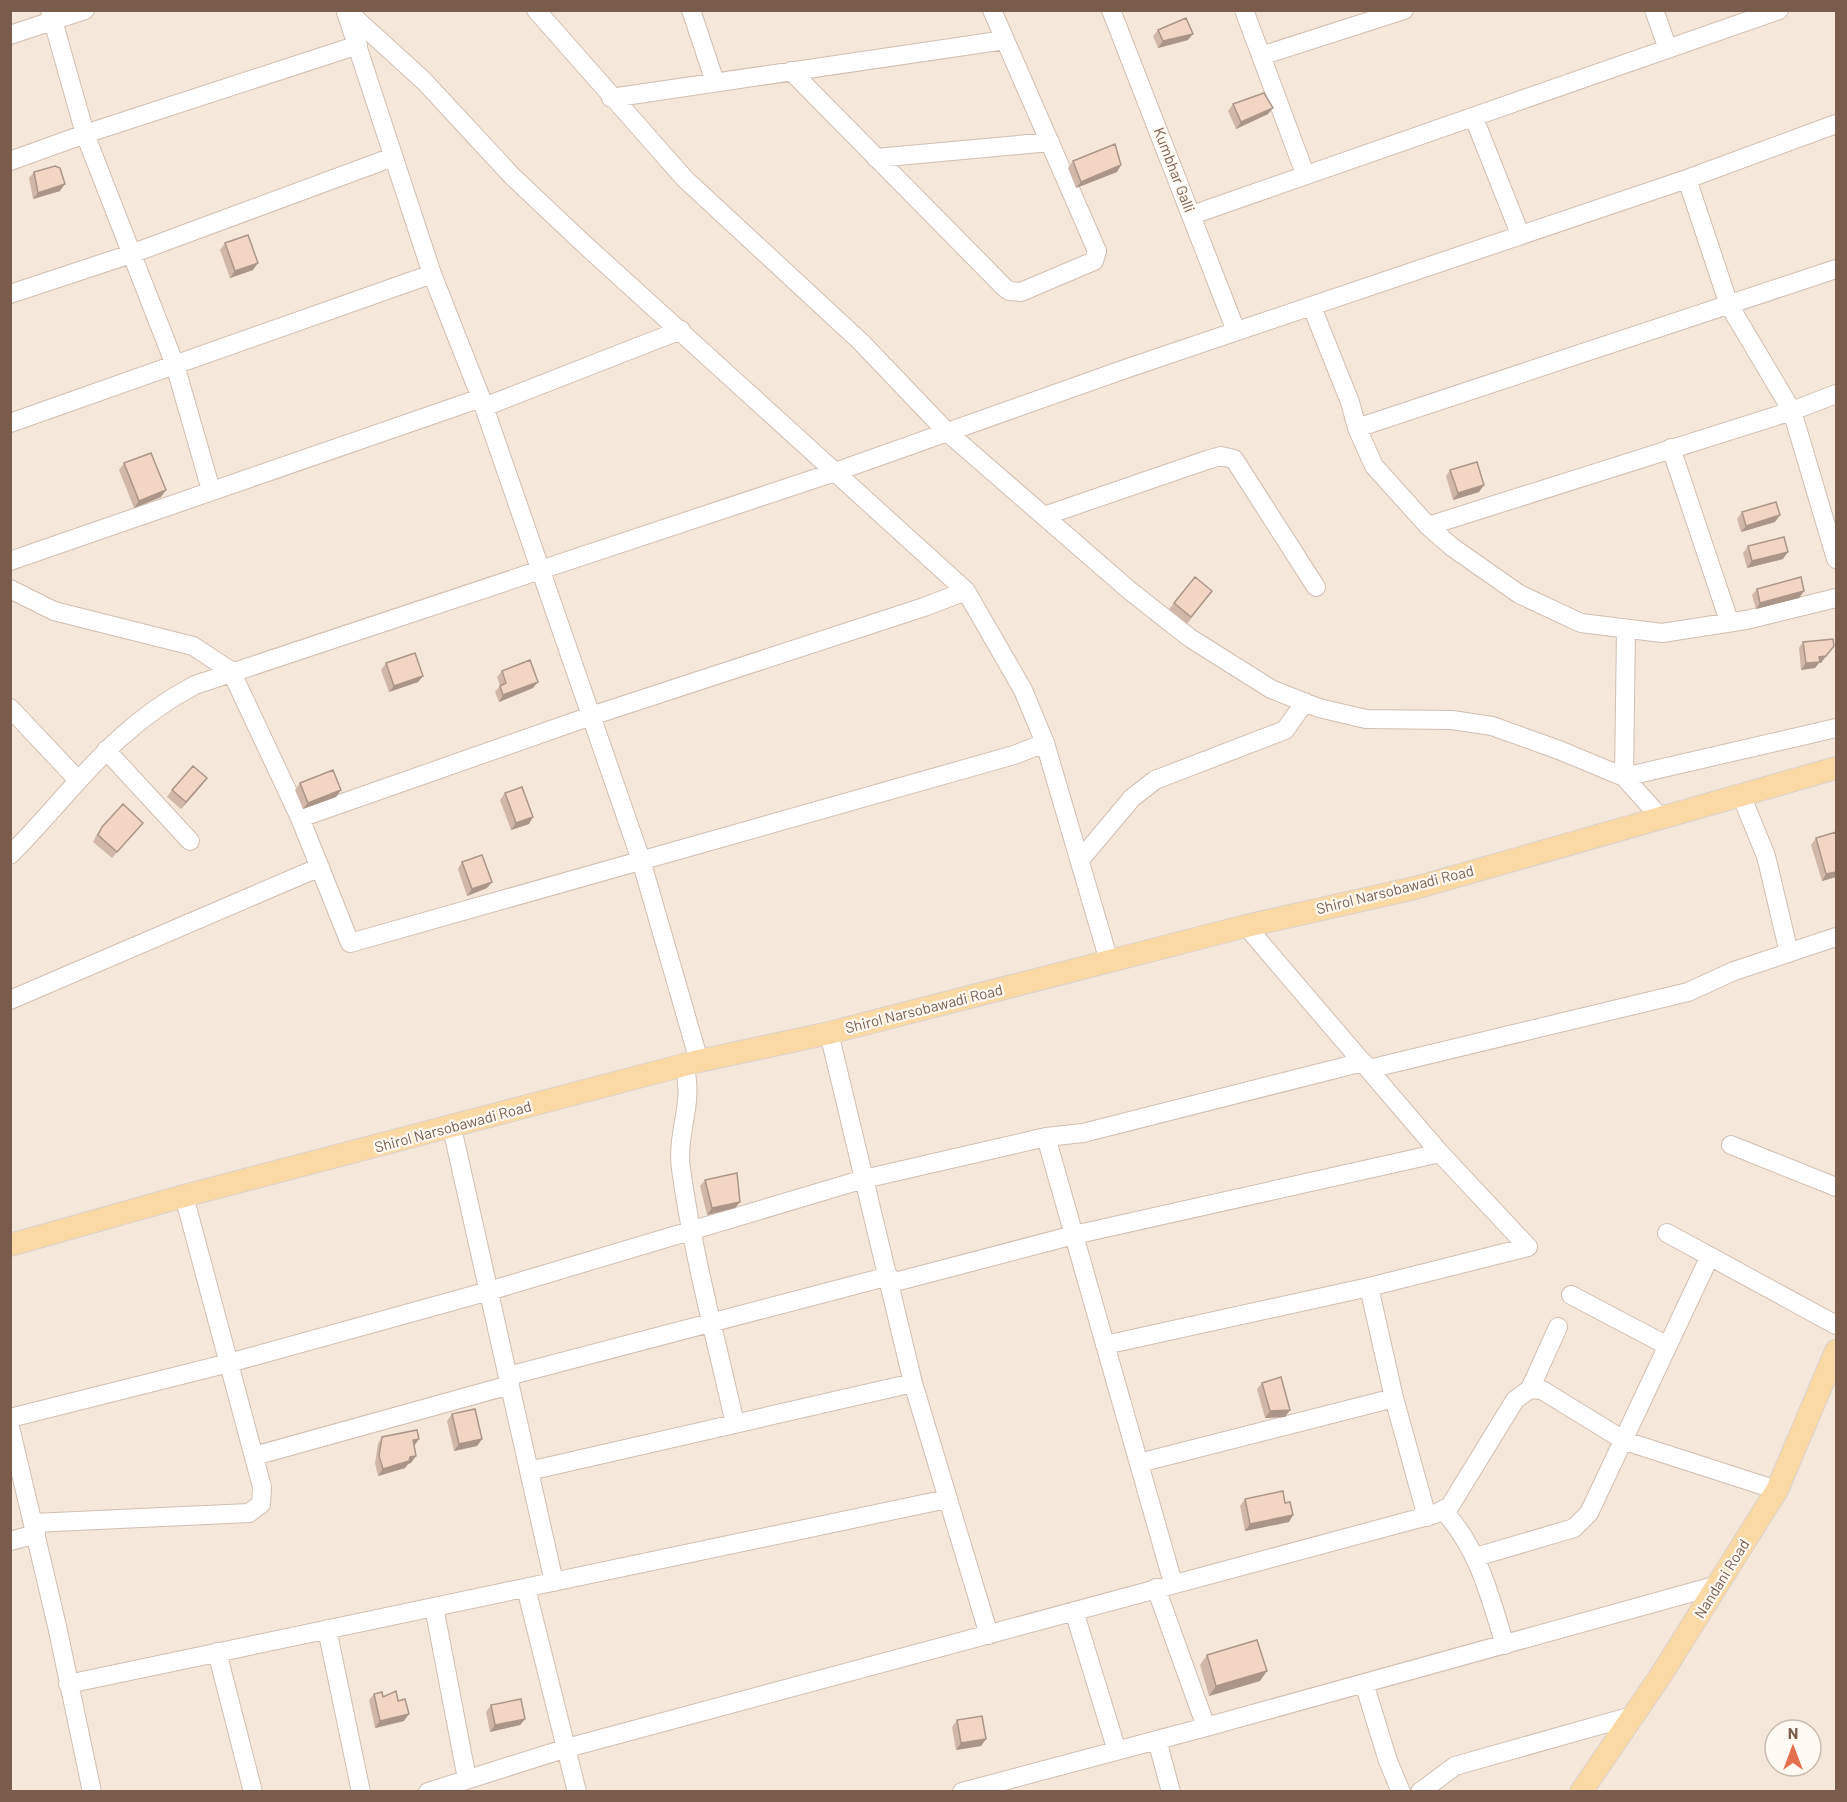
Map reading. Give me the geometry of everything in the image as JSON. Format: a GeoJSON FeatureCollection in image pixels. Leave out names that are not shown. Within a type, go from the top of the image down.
{"type":"FeatureCollection","features":[{"type":"Feature","properties":{"kind":"main road","name":"Shirol Narsobawadi Road"},"geometry":{"type":"LineString","coordinates":[[10,1245],[184,1196],[452,1128],[691,1063],[829,1033],[1246,926],[1415,888],[1836,768]]}},
{"type":"Feature","properties":{"kind":"main road","name":"Nandani Road"},"geometry":{"type":"LineString","coordinates":[[1581,1791],[1718,1586],[1778,1491],[1836,1351]]}},
{"type":"Feature","properties":{"kind":"street"},"geometry":{"type":"LineString","coordinates":[[10,35],[52,16],[85,10]]}},
{"type":"Feature","properties":{"kind":"street"},"geometry":{"type":"LineString","coordinates":[[345,10],[432,274],[482,403],[641,860],[691,1063],[689,1096],[680,1150],[691,1230],[735,1424]]}},
{"type":"Feature","properties":{"kind":"street"},"geometry":{"type":"LineString","coordinates":[[345,10],[424,81],[520,184],[966,591],[1023,690],[1045,743],[1109,961]]}},
{"type":"Feature","properties":{"kind":"street"},"geometry":{"type":"LineString","coordinates":[[536,10],[611,98],[639,124],[685,179],[861,342],[946,431],[1129,590],[1190,638],[1271,689],[1305,702],[1366,719],[1452,720],[1492,726],[1559,750],[1624,777],[1661,818]]}},
{"type":"Feature","properties":{"kind":"street"},"geometry":{"type":"LineString","coordinates":[[691,10],[715,82]]}},
{"type":"Feature","properties":{"kind":"street"},"geometry":{"type":"LineString","coordinates":[[790,71],[1004,287],[1015,292],[1094,261],[1097,257],[1095,246],[992,10]]}},
{"type":"Feature","properties":{"kind":"street","name":"Kumbhar Galli"},"geometry":{"type":"LineString","coordinates":[[1112,10],[1236,331]]}},
{"type":"Feature","properties":{"kind":"street"},"geometry":{"type":"LineString","coordinates":[[1244,10],[1305,174]]}},
{"type":"Feature","properties":{"kind":"street"},"geometry":{"type":"LineString","coordinates":[[1261,56],[1404,10]]}},
{"type":"Feature","properties":{"kind":"street"},"geometry":{"type":"LineString","coordinates":[[1654,10],[1668,49]]}},
{"type":"Feature","properties":{"kind":"street"},"geometry":{"type":"LineString","coordinates":[[1192,215],[1779,10]]}},
{"type":"Feature","properties":{"kind":"street"},"geometry":{"type":"LineString","coordinates":[[52,16],[85,134],[175,365],[211,490]]}},
{"type":"Feature","properties":{"kind":"street"},"geometry":{"type":"LineString","coordinates":[[611,98],[1005,40]]}},
{"type":"Feature","properties":{"kind":"street"},"geometry":{"type":"LineString","coordinates":[[10,161],[85,134],[358,45]]}},
{"type":"Feature","properties":{"kind":"street"},"geometry":{"type":"LineString","coordinates":[[1474,118],[1520,234]]}},
{"type":"Feature","properties":{"kind":"street"},"geometry":{"type":"LineString","coordinates":[[10,855],[77,779],[106,750],[160,703],[195,685],[231,671],[835,472],[946,431],[1236,331],[1686,179],[1836,124]]}},
{"type":"Feature","properties":{"kind":"street"},"geometry":{"type":"LineString","coordinates":[[876,158],[1050,142]]}},
{"type":"Feature","properties":{"kind":"street"},"geometry":{"type":"LineString","coordinates":[[10,294],[131,254],[393,157]]}},
{"type":"Feature","properties":{"kind":"street"},"geometry":{"type":"LineString","coordinates":[[1686,179],[1730,305],[1792,411],[1836,559]]}},
{"type":"Feature","properties":{"kind":"street"},"geometry":{"type":"LineString","coordinates":[[1357,428],[1836,268]]}},
{"type":"Feature","properties":{"kind":"street"},"geometry":{"type":"LineString","coordinates":[[10,423],[432,274]]}},
{"type":"Feature","properties":{"kind":"street"},"geometry":{"type":"LineString","coordinates":[[1312,307],[1350,402],[1357,428],[1374,466],[1428,526],[1452,547],[1519,594],[1581,623],[1662,633],[1746,620],[1836,598]]}},
{"type":"Feature","properties":{"kind":"street"},"geometry":{"type":"LineString","coordinates":[[10,561],[211,490],[482,403],[681,330]]}},
{"type":"Feature","properties":{"kind":"street"},"geometry":{"type":"LineString","coordinates":[[1428,526],[1792,411],[1836,394]]}},
{"type":"Feature","properties":{"kind":"street"},"geometry":{"type":"LineString","coordinates":[[1671,448],[1729,621]]}},
{"type":"Feature","properties":{"kind":"street"},"geometry":{"type":"LineString","coordinates":[[1044,516],[1208,460],[1227,457],[1234,459],[1316,588]]}},
{"type":"Feature","properties":{"kind":"street"},"geometry":{"type":"LineString","coordinates":[[10,589],[54,611],[193,646],[231,671],[300,818],[350,943],[1014,755],[1045,743]]}},
{"type":"Feature","properties":{"kind":"street"},"geometry":{"type":"LineString","coordinates":[[300,818],[591,716],[924,607],[966,591]]}},
{"type":"Feature","properties":{"kind":"street"},"geometry":{"type":"LineString","coordinates":[[1624,777],[1626,629]]}},
{"type":"Feature","properties":{"kind":"street"},"geometry":{"type":"LineString","coordinates":[[1080,860],[1132,798],[1155,780],[1285,730],[1305,702]]}},
{"type":"Feature","properties":{"kind":"street"},"geometry":{"type":"LineString","coordinates":[[10,708],[77,779]]}},
{"type":"Feature","properties":{"kind":"street"},"geometry":{"type":"LineString","coordinates":[[1624,777],[1836,728]]}},
{"type":"Feature","properties":{"kind":"street"},"geometry":{"type":"LineString","coordinates":[[106,750],[190,841]]}},
{"type":"Feature","properties":{"kind":"street"},"geometry":{"type":"LineString","coordinates":[[1741,795],[1766,856],[1789,953]]}},
{"type":"Feature","properties":{"kind":"street"},"geometry":{"type":"LineString","coordinates":[[10,1000],[320,867]]}},
{"type":"Feature","properties":{"kind":"street"},"geometry":{"type":"LineString","coordinates":[[1105,1345],[1369,1287],[1528,1247],[1440,1153],[1246,926]]}},
{"type":"Feature","properties":{"kind":"street"},"geometry":{"type":"LineString","coordinates":[[10,1418],[229,1363],[489,1291],[864,1179],[1046,1137],[1083,1132],[1688,992],[1734,971],[1836,937]]}},
{"type":"Feature","properties":{"kind":"street"},"geometry":{"type":"LineString","coordinates":[[829,1033],[914,1383],[989,1635]]}},
{"type":"Feature","properties":{"kind":"street"},"geometry":{"type":"LineString","coordinates":[[452,1128],[554,1582]]}},
{"type":"Feature","properties":{"kind":"street"},"geometry":{"type":"LineString","coordinates":[[1046,1137],[1138,1463],[1164,1586],[1206,1727]]}},
{"type":"Feature","properties":{"kind":"street"},"geometry":{"type":"LineString","coordinates":[[1731,1144],[1836,1187]]}},
{"type":"Feature","properties":{"kind":"street"},"geometry":{"type":"LineString","coordinates":[[254,1456],[509,1380],[713,1323],[1074,1234],[1440,1153]]}},
{"type":"Feature","properties":{"kind":"street"},"geometry":{"type":"LineString","coordinates":[[10,1541],[34,1529],[249,1513],[255,1510],[262,1497],[254,1456],[184,1196]]}},
{"type":"Feature","properties":{"kind":"street"},"geometry":{"type":"LineString","coordinates":[[1667,1233],[1709,1258],[1836,1325]]}},
{"type":"Feature","properties":{"kind":"street"},"geometry":{"type":"LineString","coordinates":[[1476,1557],[1561,1533],[1582,1522],[1589,1513],[1625,1441],[1666,1345],[1709,1258]]}},
{"type":"Feature","properties":{"kind":"street"},"geometry":{"type":"LineString","coordinates":[[1369,1287],[1394,1398],[1436,1514],[1462,1531],[1476,1557],[1505,1645]]}},
{"type":"Feature","properties":{"kind":"street"},"geometry":{"type":"LineString","coordinates":[[1571,1295],[1666,1345]]}},
{"type":"Feature","properties":{"kind":"street"},"geometry":{"type":"LineString","coordinates":[[428,1791],[567,1748],[1436,1514],[1450,1506],[1515,1400],[1530,1389],[1558,1328]]}},
{"type":"Feature","properties":{"kind":"street"},"geometry":{"type":"LineString","coordinates":[[529,1471],[914,1383]]}},
{"type":"Feature","properties":{"kind":"street"},"geometry":{"type":"LineString","coordinates":[[1530,1389],[1542,1390],[1625,1441],[1778,1491]]}},
{"type":"Feature","properties":{"kind":"street"},"geometry":{"type":"LineString","coordinates":[[1138,1463],[1394,1398]]}},
{"type":"Feature","properties":{"kind":"street"},"geometry":{"type":"LineString","coordinates":[[10,1427],[92,1791]]}},
{"type":"Feature","properties":{"kind":"street"},"geometry":{"type":"LineString","coordinates":[[68,1684],[947,1499]]}},
{"type":"Feature","properties":{"kind":"street"},"geometry":{"type":"LineString","coordinates":[[962,1791],[1206,1727],[1718,1586]]}},
{"type":"Feature","properties":{"kind":"street"},"geometry":{"type":"LineString","coordinates":[[526,1588],[577,1791]]}},
{"type":"Feature","properties":{"kind":"street"},"geometry":{"type":"LineString","coordinates":[[434,1607],[467,1779]]}},
{"type":"Feature","properties":{"kind":"street"},"geometry":{"type":"LineString","coordinates":[[1074,1611],[1116,1751]]}},
{"type":"Feature","properties":{"kind":"street"},"geometry":{"type":"LineString","coordinates":[[327,1629],[361,1791]]}},
{"type":"Feature","properties":{"kind":"street"},"geometry":{"type":"LineString","coordinates":[[217,1652],[253,1791]]}},
{"type":"Feature","properties":{"kind":"street"},"geometry":{"type":"LineString","coordinates":[[1364,1683],[1388,1761],[1401,1791]]}},
{"type":"Feature","properties":{"kind":"street"},"geometry":{"type":"LineString","coordinates":[[1420,1791],[1455,1766],[1632,1716]]}},
{"type":"Feature","properties":{"kind":"street"},"geometry":{"type":"LineString","coordinates":[[1157,1740],[1171,1791]]}},
{"type":"Feature","properties":{"kind":"shaded area"},"geometry":{"type":"Polygon","coordinates":[[[11,11],[1836,11],[1836,1791],[11,1792],[11,11]]]}},
{"type":"Feature","properties":{"kind":"building"},"geometry":{"type":"Polygon","coordinates":[[[1186,18],[1193,34],[1163,41],[1158,30],[1186,18]]]}},
{"type":"Feature","properties":{"kind":"building"},"geometry":{"type":"Polygon","coordinates":[[[1264,93],[1273,108],[1241,122],[1233,104],[1264,93]]]}},
{"type":"Feature","properties":{"kind":"building"},"geometry":{"type":"Polygon","coordinates":[[[1115,144],[1121,165],[1081,182],[1073,161],[1115,144]]]}},
{"type":"Feature","properties":{"kind":"building"},"geometry":{"type":"Polygon","coordinates":[[[55,166],[60,168],[65,184],[38,193],[34,172],[55,166]]]}},
{"type":"Feature","properties":{"kind":"building"},"geometry":{"type":"Polygon","coordinates":[[[248,235],[258,263],[235,271],[225,243],[248,235]]]}},
{"type":"Feature","properties":{"kind":"building"},"geometry":{"type":"Polygon","coordinates":[[[151,453],[166,490],[139,501],[124,463],[151,453]]]}},
{"type":"Feature","properties":{"kind":"building"},"geometry":{"type":"Polygon","coordinates":[[[1477,462],[1484,485],[1458,493],[1450,470],[1477,462]]]}},
{"type":"Feature","properties":{"kind":"building"},"geometry":{"type":"Polygon","coordinates":[[[1776,502],[1780,515],[1746,526],[1742,512],[1776,502]]]}},
{"type":"Feature","properties":{"kind":"building"},"geometry":{"type":"Polygon","coordinates":[[[1784,537],[1788,552],[1752,561],[1748,546],[1784,537]]]}},
{"type":"Feature","properties":{"kind":"building"},"geometry":{"type":"Polygon","coordinates":[[[1195,577],[1212,591],[1191,617],[1174,603],[1195,577]]]}},
{"type":"Feature","properties":{"kind":"building"},"geometry":{"type":"Polygon","coordinates":[[[1801,577],[1804,591],[1760,603],[1757,589],[1801,577]]]}},
{"type":"Feature","properties":{"kind":"building"},"geometry":{"type":"Polygon","coordinates":[[[1833,639],[1834,646],[1826,656],[1819,657],[1820,662],[1806,663],[1803,642],[1833,639]]]}},
{"type":"Feature","properties":{"kind":"building"},"geometry":{"type":"Polygon","coordinates":[[[415,653],[423,676],[394,686],[386,663],[415,653]]]}},
{"type":"Feature","properties":{"kind":"building"},"geometry":{"type":"Polygon","coordinates":[[[530,660],[538,682],[503,695],[500,686],[506,683],[502,671],[530,660]]]}},
{"type":"Feature","properties":{"kind":"building"},"geometry":{"type":"Polygon","coordinates":[[[193,766],[207,778],[186,802],[172,790],[193,766]]]}},
{"type":"Feature","properties":{"kind":"building"},"geometry":{"type":"Polygon","coordinates":[[[333,770],[341,790],[308,803],[300,783],[333,770]]]}},
{"type":"Feature","properties":{"kind":"building"},"geometry":{"type":"Polygon","coordinates":[[[522,787],[533,817],[516,823],[505,793],[522,787]]]}},
{"type":"Feature","properties":{"kind":"building"},"geometry":{"type":"Polygon","coordinates":[[[123,804],[143,823],[117,852],[98,835],[102,827],[123,804]]]}},
{"type":"Feature","properties":{"kind":"building"},"geometry":{"type":"Polygon","coordinates":[[[1836,832],[1836,872],[1826,874],[1816,838],[1836,832]]]}},
{"type":"Feature","properties":{"kind":"building"},"geometry":{"type":"Polygon","coordinates":[[[482,855],[492,882],[472,889],[462,862],[482,855]]]}},
{"type":"Feature","properties":{"kind":"building"},"geometry":{"type":"Polygon","coordinates":[[[737,1173],[740,1202],[712,1208],[705,1180],[737,1173]]]}},
{"type":"Feature","properties":{"kind":"building"},"geometry":{"type":"Polygon","coordinates":[[[1281,1377],[1290,1410],[1270,1411],[1262,1383],[1281,1377]]]}},
{"type":"Feature","properties":{"kind":"building"},"geometry":{"type":"Polygon","coordinates":[[[475,1409],[482,1439],[459,1444],[452,1414],[475,1409]]]}},
{"type":"Feature","properties":{"kind":"building"},"geometry":{"type":"Polygon","coordinates":[[[417,1430],[419,1439],[413,1440],[416,1456],[410,1457],[409,1461],[383,1469],[379,1456],[382,1437],[417,1430]]]}},
{"type":"Feature","properties":{"kind":"building"},"geometry":{"type":"Polygon","coordinates":[[[1283,1491],[1285,1503],[1290,1502],[1293,1515],[1250,1524],[1245,1499],[1283,1491]]]}},
{"type":"Feature","properties":{"kind":"building"},"geometry":{"type":"Polygon","coordinates":[[[1257,1640],[1267,1671],[1216,1686],[1207,1655],[1257,1640]]]}},
{"type":"Feature","properties":{"kind":"building"},"geometry":{"type":"Polygon","coordinates":[[[396,1691],[398,1701],[405,1699],[409,1714],[380,1721],[374,1694],[382,1692],[383,1697],[396,1691]]]}},
{"type":"Feature","properties":{"kind":"building"},"geometry":{"type":"Polygon","coordinates":[[[521,1699],[525,1719],[495,1725],[491,1705],[521,1699]]]}},
{"type":"Feature","properties":{"kind":"building"},"geometry":{"type":"Polygon","coordinates":[[[982,1716],[986,1739],[961,1743],[957,1720],[982,1716]]]}}]}
